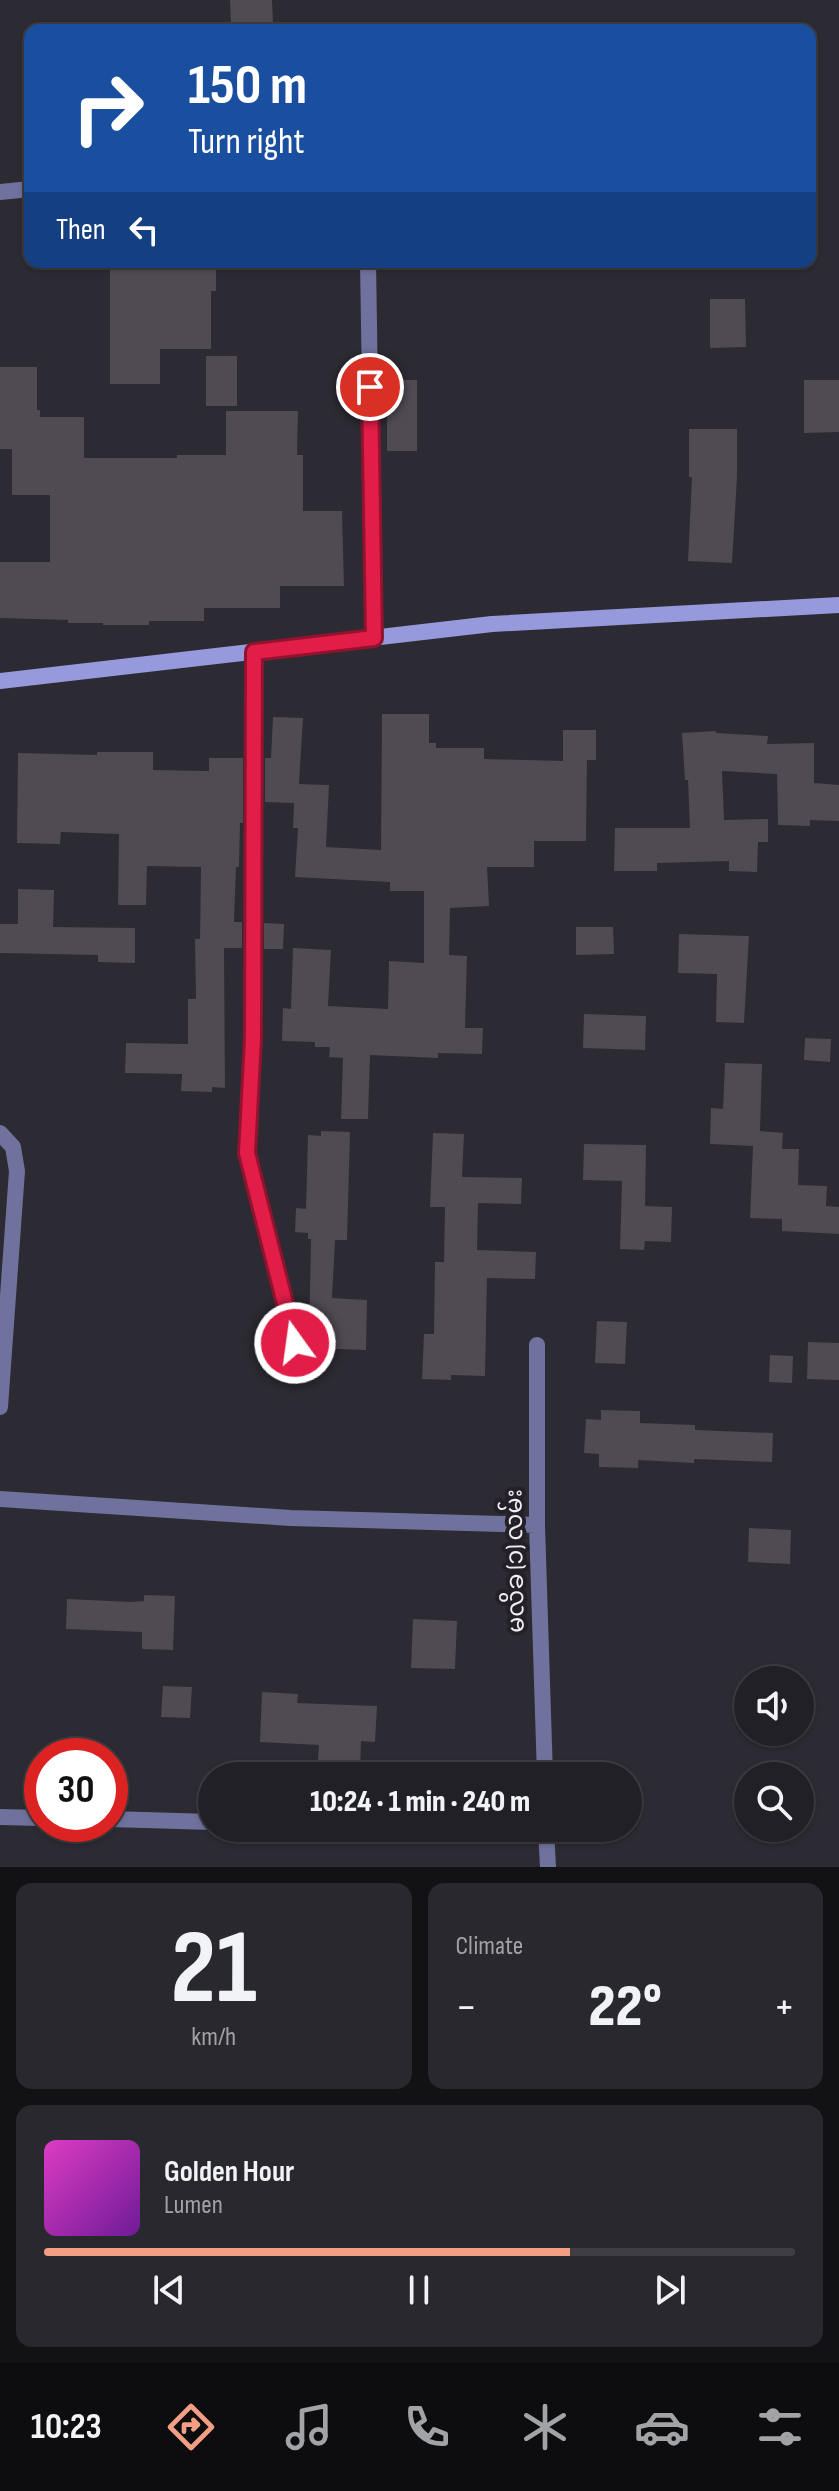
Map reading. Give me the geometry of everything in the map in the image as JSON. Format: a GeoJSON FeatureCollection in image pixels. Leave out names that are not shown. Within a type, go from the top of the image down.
{"type":"FeatureCollection","features":[{"type":"Feature","properties":{"kind":"street"},"geometry":{"type":"LineString","coordinates":[[0,192],[24,190]]}},
{"type":"Feature","properties":{"kind":"street"},"geometry":{"type":"LineString","coordinates":[[368,268],[374,638]]}},
{"type":"Feature","properties":{"kind":"street"},"geometry":{"type":"LineString","coordinates":[[0,681],[492,624],[839,605]]}},
{"type":"Feature","properties":{"kind":"street"},"geometry":{"type":"LineString","coordinates":[[254,652],[253,1038],[247,1153],[295,1343]]}},
{"type":"Feature","properties":{"kind":"street"},"geometry":{"type":"LineString","coordinates":[[0,1133],[13,1147],[17,1171],[0,1407]]}},
{"type":"Feature","properties":{"kind":"street","name":"မလိခ (၁) လမ်း"},"geometry":{"type":"LineString","coordinates":[[537,1345],[537,1525],[545,1762]]}},
{"type":"Feature","properties":{"kind":"street"},"geometry":{"type":"LineString","coordinates":[[0,1499],[291,1518],[537,1525]]}},
{"type":"Feature","properties":{"kind":"street"},"geometry":{"type":"LineString","coordinates":[[0,1817],[24,1818]]}},
{"type":"Feature","properties":{"kind":"street"},"geometry":{"type":"LineString","coordinates":[[128,1820],[198,1822]]}},
{"type":"Feature","properties":{"kind":"street"},"geometry":{"type":"LineString","coordinates":[[547,1842],[548,1867]]}},
{"type":"Feature","properties":{"kind":"building"},"geometry":{"type":"Polygon","coordinates":[[[230,0],[272,0],[273,23],[231,24],[230,0]]]}},
{"type":"Feature","properties":{"kind":"building"},"geometry":{"type":"Polygon","coordinates":[[[110,268],[216,268],[216,291],[211,291],[211,349],[160,349],[160,384],[110,384],[110,268]]]}},
{"type":"Feature","properties":{"kind":"building"},"geometry":{"type":"Polygon","coordinates":[[[710,299],[745,299],[746,347],[710,348],[710,299]]]}},
{"type":"Feature","properties":{"kind":"building"},"geometry":{"type":"Polygon","coordinates":[[[206,356],[237,356],[237,406],[206,406],[206,356]]]}},
{"type":"Feature","properties":{"kind":"building"},"geometry":{"type":"Polygon","coordinates":[[[0,367],[37,367],[37,410],[40,410],[40,417],[84,417],[84,458],[226,455],[226,411],[298,411],[297,455],[303,455],[303,511],[342,511],[344,586],[280,586],[280,608],[204,608],[204,621],[103,625],[68,623],[68,620],[0,618],[0,562],[50,562],[50,495],[12,495],[12,449],[0,449],[0,367]]]}},
{"type":"Feature","properties":{"kind":"building"},"geometry":{"type":"Polygon","coordinates":[[[387,380],[417,380],[417,451],[387,451],[387,380]]]}},
{"type":"Feature","properties":{"kind":"building"},"geometry":{"type":"Polygon","coordinates":[[[804,380],[839,380],[839,432],[804,433],[804,380]]]}},
{"type":"Feature","properties":{"kind":"building"},"geometry":{"type":"Polygon","coordinates":[[[689,429],[737,429],[732,563],[688,561],[692,477],[689,477],[689,429]]]}},
{"type":"Feature","properties":{"kind":"building"},"geometry":{"type":"Polygon","coordinates":[[[382,714],[429,714],[429,743],[436,743],[436,748],[484,748],[484,759],[563,761],[563,730],[596,730],[596,760],[587,760],[586,841],[534,841],[534,867],[487,867],[489,906],[450,908],[449,955],[467,956],[465,1028],[483,1028],[482,1054],[438,1053],[438,1058],[370,1055],[368,1119],[341,1119],[343,1058],[329,1057],[330,1047],[315,1047],[315,1042],[282,1041],[283,1008],[291,1009],[293,948],[331,950],[328,1006],[388,1009],[389,961],[424,963],[424,891],[390,891],[390,882],[295,877],[298,828],[293,828],[294,803],[265,802],[265,758],[271,758],[273,717],[303,718],[299,784],[329,785],[326,847],[381,850],[382,714]]]}},
{"type":"Feature","properties":{"kind":"building"},"geometry":{"type":"Polygon","coordinates":[[[716,731],[768,736],[767,744],[814,743],[814,783],[839,785],[839,821],[810,820],[810,826],[778,825],[777,774],[722,771],[724,820],[768,819],[768,842],[758,842],[757,872],[729,871],[729,861],[657,863],[657,871],[614,871],[615,828],[690,828],[682,733],[716,731]]]}},
{"type":"Feature","properties":{"kind":"building"},"geometry":{"type":"Polygon","coordinates":[[[97,752],[153,752],[153,770],[209,771],[209,758],[243,758],[243,823],[240,823],[239,867],[236,867],[234,922],[242,922],[242,948],[224,948],[225,1088],[212,1087],[212,1092],[181,1091],[182,1074],[125,1073],[126,1043],[188,1044],[188,999],[196,999],[195,939],[200,939],[201,867],[147,866],[146,905],[118,905],[119,834],[61,832],[60,844],[17,843],[18,753],[97,755],[97,752]]]}},
{"type":"Feature","properties":{"kind":"building"},"geometry":{"type":"Polygon","coordinates":[[[18,889],[54,890],[53,927],[135,928],[135,963],[98,962],[98,955],[0,953],[0,924],[18,924],[18,889]]]}},
{"type":"Feature","properties":{"kind":"building"},"geometry":{"type":"Polygon","coordinates":[[[264,923],[284,924],[283,949],[264,949],[264,923]]]}},
{"type":"Feature","properties":{"kind":"building"},"geometry":{"type":"Polygon","coordinates":[[[576,927],[613,927],[614,954],[576,955],[576,927]]]}},
{"type":"Feature","properties":{"kind":"building"},"geometry":{"type":"Polygon","coordinates":[[[679,934],[749,936],[744,1023],[716,1022],[717,974],[678,973],[679,934]]]}},
{"type":"Feature","properties":{"kind":"building"},"geometry":{"type":"Polygon","coordinates":[[[584,1014],[646,1016],[645,1050],[583,1048],[584,1014]]]}},
{"type":"Feature","properties":{"kind":"building"},"geometry":{"type":"Polygon","coordinates":[[[805,1038],[831,1039],[830,1062],[804,1060],[805,1038]]]}},
{"type":"Feature","properties":{"kind":"building"},"geometry":{"type":"Polygon","coordinates":[[[725,1063],[762,1064],[760,1131],[783,1133],[782,1149],[799,1149],[798,1185],[827,1186],[826,1206],[839,1207],[839,1234],[782,1231],[782,1219],[750,1218],[753,1146],[710,1144],[711,1108],[723,1109],[725,1063]]]}},
{"type":"Feature","properties":{"kind":"building"},"geometry":{"type":"Polygon","coordinates":[[[321,1131],[350,1132],[347,1240],[335,1240],[332,1298],[367,1300],[366,1350],[311,1348],[309,1344],[311,1239],[308,1239],[308,1233],[295,1232],[296,1208],[306,1209],[308,1135],[321,1136],[321,1131]]]}},
{"type":"Feature","properties":{"kind":"building"},"geometry":{"type":"Polygon","coordinates":[[[433,1133],[464,1134],[462,1177],[522,1178],[521,1204],[478,1203],[477,1250],[536,1252],[535,1279],[487,1278],[485,1376],[451,1375],[451,1380],[422,1379],[424,1334],[434,1334],[435,1262],[444,1262],[445,1207],[430,1207],[433,1133]]]}},
{"type":"Feature","properties":{"kind":"building"},"geometry":{"type":"Polygon","coordinates":[[[584,1144],[646,1145],[645,1206],[672,1207],[671,1242],[645,1241],[644,1250],[620,1249],[622,1181],[583,1180],[584,1144]]]}},
{"type":"Feature","properties":{"kind":"building"},"geometry":{"type":"Polygon","coordinates":[[[597,1321],[627,1322],[625,1364],[595,1363],[597,1321]]]}},
{"type":"Feature","properties":{"kind":"building"},"geometry":{"type":"Polygon","coordinates":[[[808,1342],[839,1343],[839,1380],[807,1379],[808,1342]]]}},
{"type":"Feature","properties":{"kind":"building"},"geometry":{"type":"Polygon","coordinates":[[[770,1355],[793,1356],[792,1383],[769,1382],[770,1355]]]}},
{"type":"Feature","properties":{"kind":"building"},"geometry":{"type":"Polygon","coordinates":[[[601,1410],[640,1411],[640,1423],[695,1425],[695,1430],[773,1433],[772,1462],[638,1460],[638,1468],[599,1467],[599,1454],[584,1453],[586,1419],[601,1420],[601,1410]]]}},
{"type":"Feature","properties":{"kind":"building"},"geometry":{"type":"Polygon","coordinates":[[[749,1528],[791,1530],[790,1564],[748,1562],[749,1528]]]}},
{"type":"Feature","properties":{"kind":"building"},"geometry":{"type":"Polygon","coordinates":[[[144,1595],[175,1596],[173,1650],[142,1649],[142,1632],[66,1629],[67,1599],[131,1602],[144,1601],[144,1595]]]}},
{"type":"Feature","properties":{"kind":"building"},"geometry":{"type":"Polygon","coordinates":[[[413,1619],[457,1621],[455,1669],[411,1668],[413,1619]]]}},
{"type":"Feature","properties":{"kind":"building"},"geometry":{"type":"Polygon","coordinates":[[[163,1686],[192,1687],[190,1718],[161,1717],[163,1686]]]}},
{"type":"Feature","properties":{"kind":"building"},"geometry":{"type":"Polygon","coordinates":[[[262,1692],[298,1694],[297,1703],[377,1706],[375,1742],[361,1741],[360,1762],[318,1762],[319,1745],[260,1742],[262,1692]]]}},
{"type":"Feature","properties":{"kind":"route"},"geometry":{"type":"LineString","coordinates":[[295,1343],[247,1153],[253,1038],[254,652],[374,638],[370,387]]}}]}
